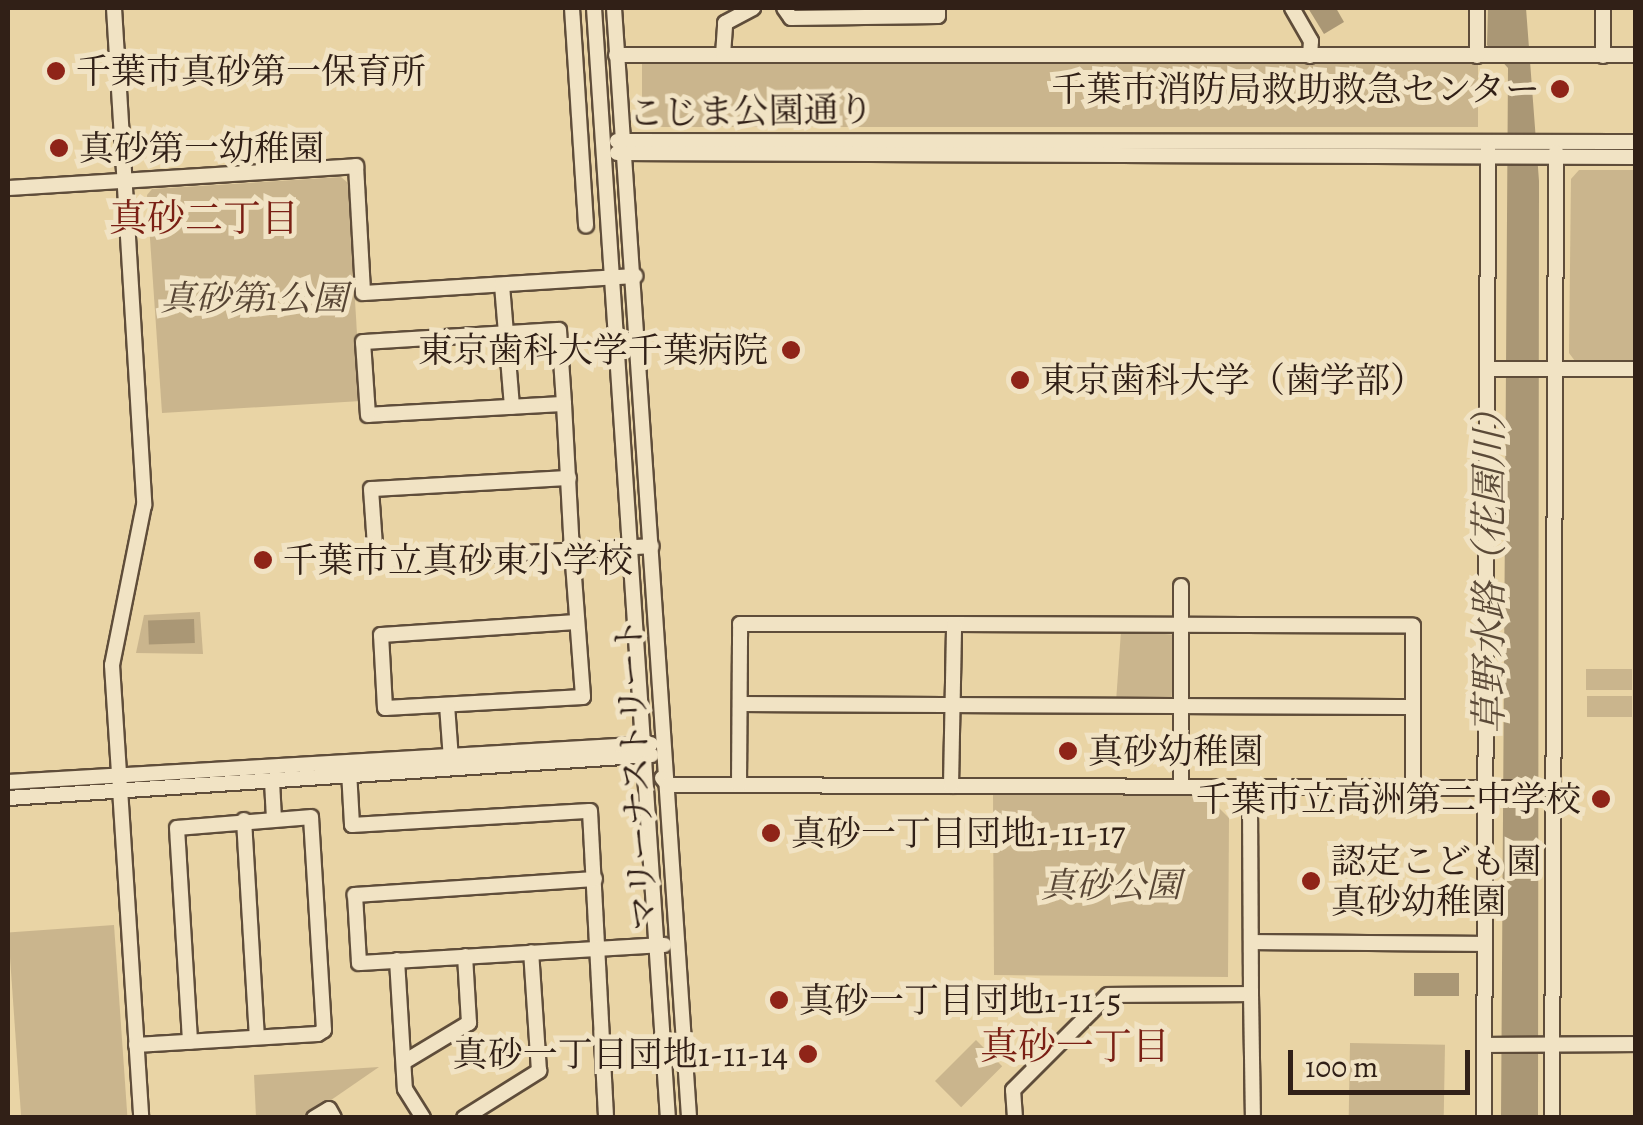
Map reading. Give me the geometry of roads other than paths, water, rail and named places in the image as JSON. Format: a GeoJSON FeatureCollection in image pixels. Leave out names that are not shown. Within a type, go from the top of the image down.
{"type":"FeatureCollection","features":[{"type":"Feature","properties":{"kind":"street"},"geometry":{"type":"LineString","coordinates":[[114,8],[144,505],[113,645],[140,1118]]}},
{"type":"Feature","properties":{"kind":"street"},"geometry":{"type":"LineString","coordinates":[[572,8],[586,226]]}},
{"type":"Feature","properties":{"kind":"street","name":"マリーナストリート"},"geometry":{"type":"LineString","coordinates":[[594,8],[668,1118]]}},
{"type":"Feature","properties":{"kind":"street","name":"マリーナストリート"},"geometry":{"type":"LineString","coordinates":[[614,8],[689,1118]]}},
{"type":"Feature","properties":{"kind":"street"},"geometry":{"type":"LineString","coordinates":[[723,55],[725,24],[753,8]]}},
{"type":"Feature","properties":{"kind":"street"},"geometry":{"type":"LineString","coordinates":[[784,8],[790,18],[886,12],[938,16],[938,8]]}},
{"type":"Feature","properties":{"kind":"street"},"geometry":{"type":"LineString","coordinates":[[1292,8],[1311,41],[1310,56]]}},
{"type":"Feature","properties":{"kind":"street"},"geometry":{"type":"LineString","coordinates":[[1477,8],[1481,56]]}},
{"type":"Feature","properties":{"kind":"street"},"geometry":{"type":"LineString","coordinates":[[1603,8],[1603,56]]}},
{"type":"Feature","properties":{"kind":"street"},"geometry":{"type":"LineString","coordinates":[[616,55],[1636,56]]}},
{"type":"Feature","properties":{"kind":"street","name":"こじま公園通り"},"geometry":{"type":"LineString","coordinates":[[602,148],[622,138],[1488,149]]}},
{"type":"Feature","properties":{"kind":"street"},"geometry":{"type":"LineString","coordinates":[[1484,1118],[1488,149],[1556,149],[1636,142]]}},
{"type":"Feature","properties":{"kind":"street","name":"こじま公園通り"},"geometry":{"type":"LineString","coordinates":[[602,148],[623,155],[1488,149]]}},
{"type":"Feature","properties":{"kind":"street"},"geometry":{"type":"LineString","coordinates":[[1556,149],[1636,157]]}},
{"type":"Feature","properties":{"kind":"street"},"geometry":{"type":"LineString","coordinates":[[1552,1118],[1556,149]]}},
{"type":"Feature","properties":{"kind":"street"},"geometry":{"type":"LineString","coordinates":[[8,188],[356,166],[363,293],[634,276]]}},
{"type":"Feature","properties":{"kind":"street"},"geometry":{"type":"LineString","coordinates":[[502,285],[512,407]]}},
{"type":"Feature","properties":{"kind":"street"},"geometry":{"type":"LineString","coordinates":[[564,404],[368,415],[364,342],[559,330],[564,404],[572,550],[578,622],[583,698],[385,708],[380,635],[578,622]]}},
{"type":"Feature","properties":{"kind":"street"},"geometry":{"type":"LineString","coordinates":[[1487,369],[1636,370]]}},
{"type":"Feature","properties":{"kind":"street"},"geometry":{"type":"LineString","coordinates":[[568,478],[371,490],[376,561],[652,546]]}},
{"type":"Feature","properties":{"kind":"street"},"geometry":{"type":"LineString","coordinates":[[1181,586],[1181,787]]}},
{"type":"Feature","properties":{"kind":"street"},"geometry":{"type":"LineString","coordinates":[[739,785],[740,624],[1413,626],[1413,788]]}},
{"type":"Feature","properties":{"kind":"street"},"geometry":{"type":"LineString","coordinates":[[951,786],[954,624]]}},
{"type":"Feature","properties":{"kind":"street"},"geometry":{"type":"LineString","coordinates":[[740,704],[1413,707]]}},
{"type":"Feature","properties":{"kind":"street"},"geometry":{"type":"LineString","coordinates":[[447,705],[451,762]]}},
{"type":"Feature","properties":{"kind":"street"},"geometry":{"type":"LineString","coordinates":[[8,782],[272,781],[350,776],[643,742],[666,748]]}},
{"type":"Feature","properties":{"kind":"street"},"geometry":{"type":"LineString","coordinates":[[8,798],[349,760],[645,759],[666,748]]}},
{"type":"Feature","properties":{"kind":"street"},"geometry":{"type":"LineString","coordinates":[[645,759],[668,785],[1554,788]]}},
{"type":"Feature","properties":{"kind":"street"},"geometry":{"type":"LineString","coordinates":[[349,760],[352,825],[590,810],[606,1118]]}},
{"type":"Feature","properties":{"kind":"street"},"geometry":{"type":"LineString","coordinates":[[272,781],[274,819]]}},
{"type":"Feature","properties":{"kind":"street"},"geometry":{"type":"LineString","coordinates":[[1250,787],[1253,1118]]}},
{"type":"Feature","properties":{"kind":"street"},"geometry":{"type":"LineString","coordinates":[[136,1045],[190,1042],[258,1038],[318,1034],[325,1026],[311,817],[177,828],[190,1042]]}},
{"type":"Feature","properties":{"kind":"street"},"geometry":{"type":"LineString","coordinates":[[244,820],[258,1038]]}},
{"type":"Feature","properties":{"kind":"street"},"geometry":{"type":"LineString","coordinates":[[594,880],[355,895],[358,963],[676,944]]}},
{"type":"Feature","properties":{"kind":"street"},"geometry":{"type":"LineString","coordinates":[[1252,942],[1485,944]]}},
{"type":"Feature","properties":{"kind":"street"},"geometry":{"type":"LineString","coordinates":[[464,1118],[540,1071],[532,952]]}},
{"type":"Feature","properties":{"kind":"street"},"geometry":{"type":"LineString","coordinates":[[404,1062],[469,1023],[465,956]]}},
{"type":"Feature","properties":{"kind":"street"},"geometry":{"type":"LineString","coordinates":[[397,960],[406,1089],[423,1118]]}},
{"type":"Feature","properties":{"kind":"street"},"geometry":{"type":"LineString","coordinates":[[1015,1118],[1013,1090],[1108,995],[1251,994]]}},
{"type":"Feature","properties":{"kind":"street"},"geometry":{"type":"LineString","coordinates":[[1484,1045],[1636,1044]]}},
{"type":"Feature","properties":{"kind":"street"},"geometry":{"type":"LineString","coordinates":[[314,1118],[328,1109],[334,1118]]}},
{"type":"Feature","properties":{"kind":"place","name":"千葉市真砂第一保育所"},"geometry":{"type":"Point","coordinates":[56,71]}},
{"type":"Feature","properties":{"kind":"place","name":"千葉市消防局救助救急センター"},"geometry":{"type":"Point","coordinates":[1560,89]}},
{"type":"Feature","properties":{"kind":"place","name":"真砂第一幼稚園"},"geometry":{"type":"Point","coordinates":[59,148]}},
{"type":"Feature","properties":{"kind":"place","name":"東京歯科大学千葉病院"},"geometry":{"type":"Point","coordinates":[791,350]}},
{"type":"Feature","properties":{"kind":"place","name":"東京歯科大学（歯学部）"},"geometry":{"type":"Point","coordinates":[1020,380]}},
{"type":"Feature","properties":{"kind":"place","name":"千葉市立真砂東小学校"},"geometry":{"type":"Point","coordinates":[263,560]}},
{"type":"Feature","properties":{"kind":"place","name":"真砂幼稚園"},"geometry":{"type":"Point","coordinates":[1068,751]}},
{"type":"Feature","properties":{"kind":"place","name":"千葉市立高洲第二中学校"},"geometry":{"type":"Point","coordinates":[1601,799]}},
{"type":"Feature","properties":{"kind":"place","name":"真砂一丁目団地1-11-17"},"geometry":{"type":"Point","coordinates":[771,833]}},
{"type":"Feature","properties":{"kind":"place","name":"認定こども園 真砂幼稚園"},"geometry":{"type":"Point","coordinates":[1311,881]}},
{"type":"Feature","properties":{"kind":"place","name":"真砂一丁目団地1-11-5"},"geometry":{"type":"Point","coordinates":[779,1000]}},
{"type":"Feature","properties":{"kind":"place","name":"真砂一丁目団地1-11-14"},"geometry":{"type":"Point","coordinates":[808,1054]}},
{"type":"Feature","properties":{"kind":"district","name":"真砂二丁目"},"geometry":{"type":"Point","coordinates":[204,219]}},
{"type":"Feature","properties":{"kind":"district","name":"真砂一丁目"},"geometry":{"type":"Point","coordinates":[1075,1047]}},
{"type":"Feature","properties":{"kind":"park label","name":"真砂第1公園"},"geometry":{"type":"Point","coordinates":[254,298]}},
{"type":"Feature","properties":{"kind":"park label","name":"真砂公園"},"geometry":{"type":"Point","coordinates":[1111,885]}},
{"type":"Feature","properties":{"kind":"water label","name":"草野水路（花園川）"},"geometry":{"type":"Point","coordinates":[1490,563]}}]}
